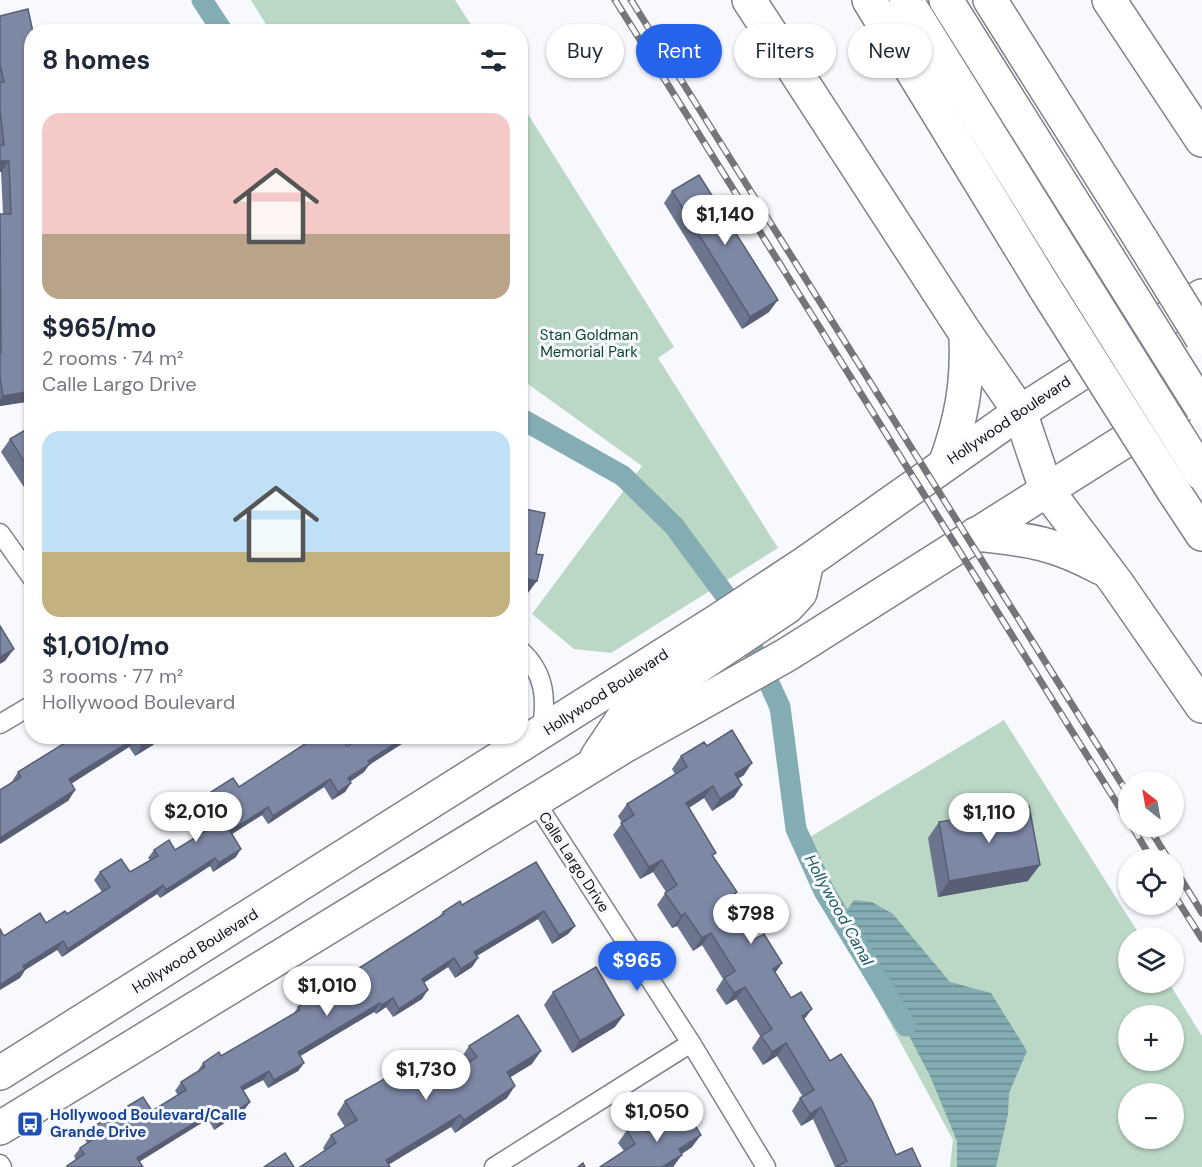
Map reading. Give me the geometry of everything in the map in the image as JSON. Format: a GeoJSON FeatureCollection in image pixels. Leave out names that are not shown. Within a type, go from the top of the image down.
{"type":"FeatureCollection","features":[{"type":"Feature","properties":{"kind":"highway"},"geometry":{"type":"LineString","coordinates":[[749,0],[966,334],[1020,412],[1046,489],[1108,571],[1202,706]]}},
{"type":"Feature","properties":{"kind":"highway"},"geometry":{"type":"LineString","coordinates":[[869,0],[1047,291],[1202,534]]}},
{"type":"Feature","properties":{"kind":"highway"},"geometry":{"type":"LineString","coordinates":[[906,0],[1202,474]]}},
{"type":"Feature","properties":{"kind":"highway"},"geometry":{"type":"LineString","coordinates":[[945,0],[1202,408]]}},
{"type":"Feature","properties":{"kind":"highway"},"geometry":{"type":"LineString","coordinates":[[990,0],[1202,338]]}},
{"type":"Feature","properties":{"kind":"highway"},"geometry":{"type":"LineString","coordinates":[[1109,0],[1202,140]]}},
{"type":"Feature","properties":{"kind":"highway","name":"Hollywood Boulevard"},"geometry":{"type":"LineString","coordinates":[[528,742],[739,623],[807,562],[946,462],[1202,296]]}},
{"type":"Feature","properties":{"kind":"highway"},"geometry":{"type":"LineString","coordinates":[[946,462],[960,423],[967,362],[966,334]]}},
{"type":"Feature","properties":{"kind":"highway"},"geometry":{"type":"LineString","coordinates":[[0,1128],[591,766],[788,654],[1202,392]]}},
{"type":"Feature","properties":{"kind":"highway"},"geometry":{"type":"LineString","coordinates":[[976,534],[1039,541],[1070,551],[1108,571]]}},
{"type":"Feature","properties":{"kind":"highway"},"geometry":{"type":"LineString","coordinates":[[591,766],[625,715],[739,623]]}},
{"type":"Feature","properties":{"kind":"highway","name":"Hollywood Boulevard"},"geometry":{"type":"LineString","coordinates":[[0,1073],[525,744]]}},
{"type":"Feature","properties":{"kind":"highway"},"geometry":{"type":"LineString","coordinates":[[0,1095],[28,1055]]}},
{"type":"Feature","properties":{"kind":"street"},"geometry":{"type":"LineString","coordinates":[[0,533],[24,567]]}},
{"type":"Feature","properties":{"kind":"street"},"geometry":{"type":"LineString","coordinates":[[528,659],[540,676],[546,697],[541,734]]}},
{"type":"Feature","properties":{"kind":"street"},"geometry":{"type":"LineString","coordinates":[[0,724],[24,710]]}},
{"type":"Feature","properties":{"kind":"street","name":"Calle Largo Drive"},"geometry":{"type":"LineString","coordinates":[[535,801],[691,1042],[766,1167]]}},
{"type":"Feature","properties":{"kind":"street"},"geometry":{"type":"LineString","coordinates":[[494,1167],[691,1042]]}},
{"type":"Feature","properties":{"kind":"green space"},"geometry":{"type":"Polygon","coordinates":[[[251,0],[455,0],[470,24],[266,24],[251,0]]]}},
{"type":"Feature","properties":{"kind":"green space","name":"Stan Goldman Memorial Park"},"geometry":{"type":"Polygon","coordinates":[[[528,114],[674,347],[658,358],[778,548],[611,653],[574,649],[532,614],[642,466],[528,384],[528,114]]]}},
{"type":"Feature","properties":{"kind":"green space"},"geometry":{"type":"Polygon","coordinates":[[[1004,720],[1118,901],[1118,915],[1127,915],[1135,927],[1118,927],[1118,993],[1175,993],[1183,1005],[1118,1005],[1118,1071],[1184,1071],[1184,1007],[1202,1036],[1202,1167],[950,1167],[953,1140],[795,846],[1004,720]]]}},
{"type":"Feature","properties":{"kind":"water"},"geometry":{"type":"Polygon","coordinates":[[[854,900],[872,902],[893,914],[950,982],[991,993],[1027,1051],[1009,1093],[1008,1114],[996,1167],[957,1167],[957,1141],[930,1076],[845,913],[854,900]]]}},
{"type":"Feature","properties":{"kind":"building"},"geometry":{"type":"Polygon","coordinates":[[[28,9],[31,24],[24,24],[24,392],[3,396],[0,377],[0,214],[11,214],[9,161],[0,161],[0,145],[4,145],[0,82],[4,82],[0,65],[0,16],[28,9]]]}},
{"type":"Feature","properties":{"kind":"building"},"geometry":{"type":"Polygon","coordinates":[[[699,175],[778,300],[750,317],[672,191],[699,175]]]}},
{"type":"Feature","properties":{"kind":"building"},"geometry":{"type":"Polygon","coordinates":[[[24,431],[24,461],[10,439],[24,431]]]}},
{"type":"Feature","properties":{"kind":"building"},"geometry":{"type":"Polygon","coordinates":[[[528,510],[545,513],[536,554],[543,555],[537,581],[528,579],[528,510]]]}},
{"type":"Feature","properties":{"kind":"building"},"geometry":{"type":"Polygon","coordinates":[[[0,626],[14,649],[0,657],[0,626]]]}},
{"type":"Feature","properties":{"kind":"building"},"geometry":{"type":"Polygon","coordinates":[[[732,730],[752,763],[735,774],[742,785],[720,799],[713,786],[686,803],[716,853],[712,855],[737,892],[725,900],[753,940],[764,934],[782,963],[773,969],[791,998],[801,992],[812,1009],[802,1016],[830,1061],[841,1054],[872,1101],[896,1155],[912,1148],[921,1167],[836,1167],[847,1161],[821,1107],[810,1114],[800,1098],[814,1090],[786,1043],[772,1052],[761,1036],[772,1029],[745,987],[734,993],[724,978],[735,971],[711,933],[702,938],[685,913],[681,916],[665,893],[677,885],[662,860],[649,867],[621,823],[634,815],[627,804],[687,767],[681,756],[704,742],[707,746],[732,730]]]}},
{"type":"Feature","properties":{"kind":"building"},"geometry":{"type":"Polygon","coordinates":[[[63,744],[126,744],[69,779],[75,790],[0,838],[0,790],[21,777],[18,772],[63,744]]]}},
{"type":"Feature","properties":{"kind":"building"},"geometry":{"type":"Polygon","coordinates":[[[305,744],[346,744],[347,746],[350,744],[395,744],[368,761],[370,764],[348,778],[351,783],[338,792],[330,779],[273,816],[268,807],[230,831],[241,849],[219,863],[215,858],[166,890],[163,885],[68,949],[63,941],[23,966],[25,969],[0,985],[0,929],[4,936],[40,913],[46,923],[65,911],[67,914],[110,887],[100,872],[121,859],[130,872],[158,856],[154,850],[169,840],[175,850],[206,831],[189,806],[233,778],[239,787],[305,744]]]}},
{"type":"Feature","properties":{"kind":"building"},"geometry":{"type":"Polygon","coordinates":[[[1029,806],[1040,865],[949,881],[939,822],[1029,806]]]}},
{"type":"Feature","properties":{"kind":"building"},"geometry":{"type":"Polygon","coordinates":[[[536,862],[575,926],[559,935],[544,911],[474,952],[478,958],[461,969],[454,958],[422,979],[428,990],[399,1009],[393,998],[382,1005],[380,1003],[298,1052],[304,1063],[274,1080],[269,1071],[241,1087],[250,1102],[220,1121],[214,1111],[137,1158],[143,1167],[67,1167],[84,1154],[80,1148],[95,1138],[89,1129],[143,1097],[152,1111],[186,1090],[181,1082],[205,1067],[203,1063],[219,1052],[221,1056],[300,1010],[298,1007],[444,914],[443,912],[460,901],[462,905],[536,862]]]}},
{"type":"Feature","properties":{"kind":"building"},"geometry":{"type":"Polygon","coordinates":[[[596,967],[624,1015],[580,1041],[553,992],[596,967]]]}},
{"type":"Feature","properties":{"kind":"building"},"geometry":{"type":"Polygon","coordinates":[[[518,1015],[541,1051],[507,1072],[515,1086],[464,1120],[460,1115],[386,1160],[390,1167],[300,1167],[336,1143],[331,1135],[357,1120],[345,1101],[413,1063],[422,1078],[435,1070],[441,1079],[477,1057],[469,1046],[518,1015]]]}},
{"type":"Feature","properties":{"kind":"building"},"geometry":{"type":"Polygon","coordinates":[[[684,1108],[701,1135],[679,1149],[682,1155],[662,1167],[600,1167],[635,1144],[627,1130],[640,1122],[646,1132],[684,1108]]]}},
{"type":"Feature","properties":{"kind":"building"},"geometry":{"type":"Polygon","coordinates":[[[285,1153],[294,1167],[264,1167],[285,1153]]]}},
{"type":"Feature","properties":{"kind":"waterway","name":"Hollywood Canal"},"geometry":{"type":"LineString","coordinates":[[202,0],[218,24]]}},
{"type":"Feature","properties":{"kind":"waterway","name":"Hollywood Canal"},"geometry":{"type":"LineString","coordinates":[[528,423],[623,476],[674,526],[734,607],[780,707],[796,829],[824,891],[906,1026]]}},
{"type":"Feature","properties":{"kind":"railway"},"geometry":{"type":"LineString","coordinates":[[615,0],[1118,805]]}},
{"type":"Feature","properties":{"kind":"railway"},"geometry":{"type":"LineString","coordinates":[[631,0],[1118,778]]}},
{"type":"Feature","properties":{"kind":"railway"},"geometry":{"type":"LineString","coordinates":[[1138,837],[1146,849]]}},
{"type":"Feature","properties":{"kind":"railway"},"geometry":{"type":"LineString","coordinates":[[1155,837],[1162,849]]}},
{"type":"Feature","properties":{"kind":"railway"},"geometry":{"type":"LineString","coordinates":[[1184,884],[1202,913]]}},
{"type":"Feature","properties":{"kind":"railway"},"geometry":{"type":"LineString","coordinates":[[1184,910],[1202,939]]}},
{"type":"Feature","properties":{"kind":"place","name":"Hollywood Boulevard/Calle Grande Drive"},"geometry":{"type":"Point","coordinates":[30,1124]}}]}
